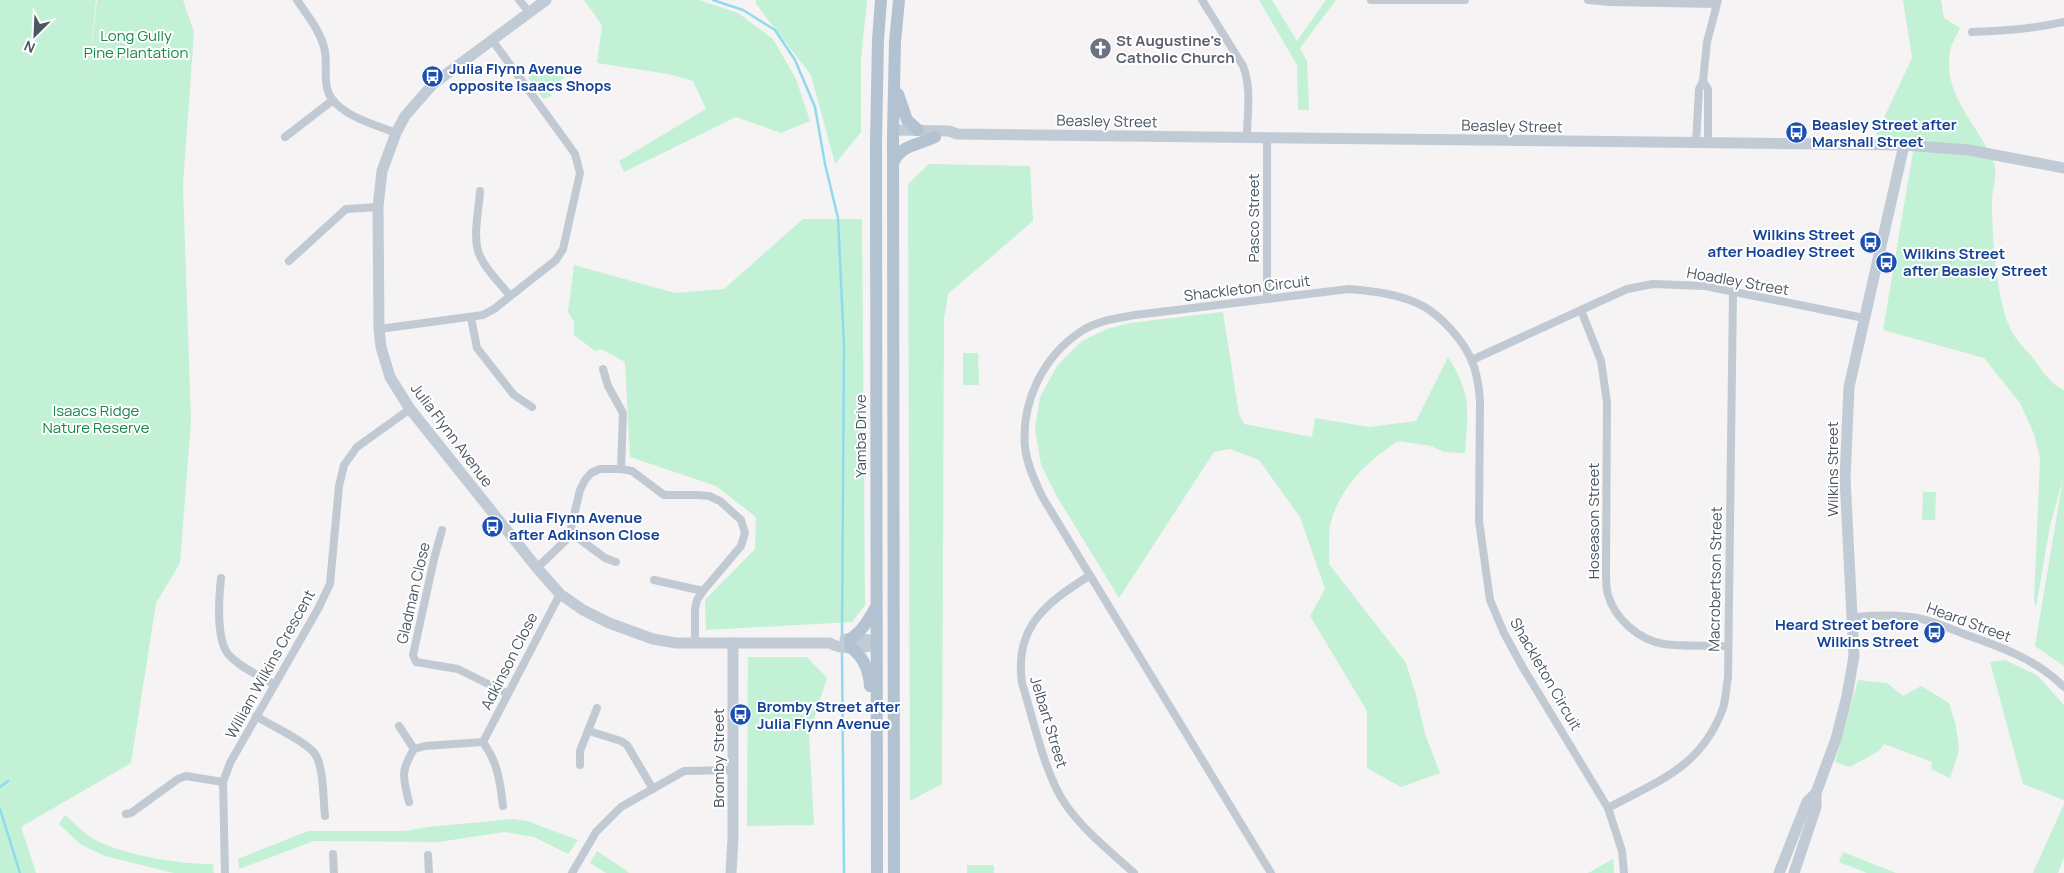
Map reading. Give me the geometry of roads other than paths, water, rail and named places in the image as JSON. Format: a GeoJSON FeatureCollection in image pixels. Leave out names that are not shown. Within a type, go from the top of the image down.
{"type":"FeatureCollection","features":[{"type":"Feature","properties":{"kind":"main road","name":"Yamba Drive"},"geometry":{"type":"LineString","coordinates":[[877,873],[876,133],[878,50],[882,0]]}},
{"type":"Feature","properties":{"kind":"main road"},"geometry":{"type":"LineString","coordinates":[[894,873],[893,133],[894,74],[899,0]]}},
{"type":"Feature","properties":{"kind":"main road"},"geometry":{"type":"LineString","coordinates":[[894,74],[900,103],[906,119],[918,130]]}},
{"type":"Feature","properties":{"kind":"main road"},"geometry":{"type":"LineString","coordinates":[[876,133],[893,133]]}},
{"type":"Feature","properties":{"kind":"main road"},"geometry":{"type":"LineString","coordinates":[[893,163],[907,146],[935,137]]}},
{"type":"Feature","properties":{"kind":"main road"},"geometry":{"type":"LineString","coordinates":[[894,582],[888,607],[887,632],[878,642],[888,648],[894,659]]}},
{"type":"Feature","properties":{"kind":"main road"},"geometry":{"type":"LineString","coordinates":[[876,606],[863,628],[850,643],[865,664],[876,708]]}},
{"type":"Feature","properties":{"kind":"street"},"geometry":{"type":"LineString","coordinates":[[297,0],[325,49],[327,90],[333,100],[348,112],[396,133]]}},
{"type":"Feature","properties":{"kind":"street"},"geometry":{"type":"LineString","coordinates":[[519,0],[529,12]]}},
{"type":"Feature","properties":{"kind":"street","name":"Julia Flynn Avenue"},"geometry":{"type":"LineString","coordinates":[[546,0],[433,84],[405,116],[396,133],[382,171],[378,207],[379,329],[381,347],[390,377],[410,409],[537,568],[560,594],[583,610],[630,632],[660,641],[676,643],[830,643],[835,640],[867,647],[878,642]]}},
{"type":"Feature","properties":{"kind":"street"},"geometry":{"type":"LineString","coordinates":[[1202,0],[1243,66],[1247,76],[1247,138]]}},
{"type":"Feature","properties":{"kind":"street"},"geometry":{"type":"LineString","coordinates":[[1370,0],[1465,0]]}},
{"type":"Feature","properties":{"kind":"street"},"geometry":{"type":"LineString","coordinates":[[1588,0],[1717,2],[1707,42],[1703,81],[1708,89],[1702,143]]}},
{"type":"Feature","properties":{"kind":"street"},"geometry":{"type":"LineString","coordinates":[[1972,32],[2019,29],[2064,22]]}},
{"type":"Feature","properties":{"kind":"street"},"geometry":{"type":"LineString","coordinates":[[379,329],[472,318],[483,315],[556,260],[563,249],[580,173],[573,151],[492,40]]}},
{"type":"Feature","properties":{"kind":"street"},"geometry":{"type":"LineString","coordinates":[[285,137],[333,100]]}},
{"type":"Feature","properties":{"kind":"street","name":"Beasley Street"},"geometry":{"type":"LineString","coordinates":[[893,133],[918,130],[949,131],[957,134],[1904,145],[1969,150],[2064,168]]}},
{"type":"Feature","properties":{"kind":"street","name":"Beasley Street"},"geometry":{"type":"LineString","coordinates":[[893,133],[949,138],[957,134]]}},
{"type":"Feature","properties":{"kind":"street","name":"Pasco Street"},"geometry":{"type":"LineString","coordinates":[[1266,299],[1267,138]]}},
{"type":"Feature","properties":{"kind":"street","name":"Wilkins Street"},"geometry":{"type":"LineString","coordinates":[[1794,873],[1816,807],[1816,793],[1836,739],[1847,696],[1854,656],[1845,478],[1849,387],[1904,145]]}},
{"type":"Feature","properties":{"kind":"street"},"geometry":{"type":"LineString","coordinates":[[480,191],[476,240],[478,250],[481,258],[510,296]]}},
{"type":"Feature","properties":{"kind":"street"},"geometry":{"type":"LineString","coordinates":[[288,261],[346,209],[378,207]]}},
{"type":"Feature","properties":{"kind":"street","name":"Hoadley Street"},"geometry":{"type":"LineString","coordinates":[[1472,360],[1628,289],[1653,284],[1705,286],[1864,318]]}},
{"type":"Feature","properties":{"kind":"street","name":"Shackleton Circuit"},"geometry":{"type":"LineString","coordinates":[[1270,873],[1043,498],[1030,471],[1025,448],[1025,422],[1030,397],[1042,374],[1061,348],[1082,331],[1107,320],[1348,289],[1374,291],[1422,306],[1442,320],[1472,360],[1479,386],[1480,401],[1479,521],[1490,600],[1522,666],[1608,808],[1622,851],[1624,873]]}},
{"type":"Feature","properties":{"kind":"street","name":"Macrobertson Street"},"geometry":{"type":"LineString","coordinates":[[1608,808],[1680,768],[1699,752],[1714,729],[1724,706],[1728,678],[1733,292]]}},
{"type":"Feature","properties":{"kind":"street","name":"Hoseason Street"},"geometry":{"type":"LineString","coordinates":[[1581,310],[1601,361],[1605,380],[1607,402],[1607,594],[1615,612],[1628,626],[1645,637],[1664,644],[1727,646]]}},
{"type":"Feature","properties":{"kind":"street"},"geometry":{"type":"LineString","coordinates":[[472,318],[477,348],[514,394],[532,407]]}},
{"type":"Feature","properties":{"kind":"street"},"geometry":{"type":"LineString","coordinates":[[603,369],[608,386],[623,413],[621,468]]}},
{"type":"Feature","properties":{"kind":"street","name":"William Wilkins Crescent"},"geometry":{"type":"LineString","coordinates":[[225,873],[223,782],[230,763],[273,684],[318,609],[330,584],[339,486],[344,465],[357,448],[410,409]]}},
{"type":"Feature","properties":{"kind":"street"},"geometry":{"type":"LineString","coordinates":[[537,568],[566,540],[570,532],[580,490],[591,473],[600,469],[621,468],[632,470],[664,495],[709,496],[720,501],[742,520],[745,533],[741,546],[697,600],[695,610],[695,643]]}},
{"type":"Feature","properties":{"kind":"street","name":"Gladman Close"},"geometry":{"type":"LineString","coordinates":[[442,530],[413,655],[413,663],[458,669],[508,694]]}},
{"type":"Feature","properties":{"kind":"street"},"geometry":{"type":"LineString","coordinates":[[570,532],[605,558],[616,562]]}},
{"type":"Feature","properties":{"kind":"street","name":"Jelbart Street"},"geometry":{"type":"LineString","coordinates":[[1089,576],[1066,590],[1033,623],[1025,636],[1020,650],[1022,683],[1047,765],[1059,793],[1080,822],[1134,873]]}},
{"type":"Feature","properties":{"kind":"street"},"geometry":{"type":"LineString","coordinates":[[221,578],[218,605],[224,646],[229,654],[238,662],[273,684]]}},
{"type":"Feature","properties":{"kind":"street"},"geometry":{"type":"LineString","coordinates":[[654,580],[703,591]]}},
{"type":"Feature","properties":{"kind":"street","name":"Adkinson Close"},"geometry":{"type":"LineString","coordinates":[[483,742],[560,594]]}},
{"type":"Feature","properties":{"kind":"street","name":"Heard Street"},"geometry":{"type":"LineString","coordinates":[[1853,617],[1904,616],[1934,622],[2028,660],[2050,673],[2064,687]]}},
{"type":"Feature","properties":{"kind":"street","name":"Bromby Street"},"geometry":{"type":"LineString","coordinates":[[731,873],[733,838],[733,643]]}},
{"type":"Feature","properties":{"kind":"street"},"geometry":{"type":"LineString","coordinates":[[580,765],[580,751],[597,708]]}},
{"type":"Feature","properties":{"kind":"street"},"geometry":{"type":"LineString","coordinates":[[256,716],[308,747],[316,755],[320,765],[325,816]]}},
{"type":"Feature","properties":{"kind":"street"},"geometry":{"type":"LineString","coordinates":[[399,726],[414,749]]}},
{"type":"Feature","properties":{"kind":"street"},"geometry":{"type":"LineString","coordinates":[[589,731],[621,741],[627,745],[653,789]]}},
{"type":"Feature","properties":{"kind":"street"},"geometry":{"type":"LineString","coordinates":[[409,802],[403,775],[407,760],[414,749],[425,746],[483,742],[493,756],[504,806]]}},
{"type":"Feature","properties":{"kind":"street"},"geometry":{"type":"LineString","coordinates":[[572,873],[596,832],[621,807],[684,771],[733,770]]}},
{"type":"Feature","properties":{"kind":"street"},"geometry":{"type":"LineString","coordinates":[[126,814],[131,813],[178,779],[186,776],[223,782]]}},
{"type":"Feature","properties":{"kind":"street","name":"Wilkins Street"},"geometry":{"type":"LineString","coordinates":[[1779,873],[1807,802],[1816,793]]}},
{"type":"Feature","properties":{"kind":"street"},"geometry":{"type":"LineString","coordinates":[[333,854],[334,873]]}},
{"type":"Feature","properties":{"kind":"street"},"geometry":{"type":"LineString","coordinates":[[428,855],[429,873]]}},
{"type":"Feature","properties":{"kind":"waterway"},"geometry":{"type":"LineString","coordinates":[[713,0],[743,10],[775,30],[795,60],[815,107],[825,164],[838,218],[844,345],[842,636]]}},
{"type":"Feature","properties":{"kind":"waterway"},"geometry":{"type":"LineString","coordinates":[[842,652],[844,873]]}},
{"type":"Feature","properties":{"kind":"waterway"},"geometry":{"type":"LineString","coordinates":[[0,787],[8,781]]}},
{"type":"Feature","properties":{"kind":"waterway"},"geometry":{"type":"LineString","coordinates":[[0,809],[20,873]]}},
{"type":"Feature","properties":{"kind":"place","name":"St Augustine's Catholic Church"},"geometry":{"type":"Point","coordinates":[1100,49]}},
{"type":"Feature","properties":{"kind":"place","name":"Julia Flynn Avenue opposite Isaacs Shops"},"geometry":{"type":"Point","coordinates":[433,77]}},
{"type":"Feature","properties":{"kind":"place","name":"Beasley Street after Marshall Street"},"geometry":{"type":"Point","coordinates":[1796,133]}},
{"type":"Feature","properties":{"kind":"place","name":"Wilkins Street after Hoadley Street"},"geometry":{"type":"Point","coordinates":[1871,243]}},
{"type":"Feature","properties":{"kind":"place","name":"Wilkins Street after Beasley Street"},"geometry":{"type":"Point","coordinates":[1887,262]}},
{"type":"Feature","properties":{"kind":"place","name":"Julia Flynn Avenue after Adkinson Close"},"geometry":{"type":"Point","coordinates":[493,526]}},
{"type":"Feature","properties":{"kind":"place","name":"Heard Street before Wilkins Street"},"geometry":{"type":"Point","coordinates":[1935,633]}},
{"type":"Feature","properties":{"kind":"place","name":"Bromby Street after Julia Flynn Avenue"},"geometry":{"type":"Point","coordinates":[741,715]}},
{"type":"Feature","properties":{"kind":"park label","name":"Long Gully Pine Plantation"},"geometry":{"type":"Point","coordinates":[136,44]}},
{"type":"Feature","properties":{"kind":"park label","name":"Isaacs Ridge Nature Reserve"},"geometry":{"type":"Point","coordinates":[96,418]}}]}
